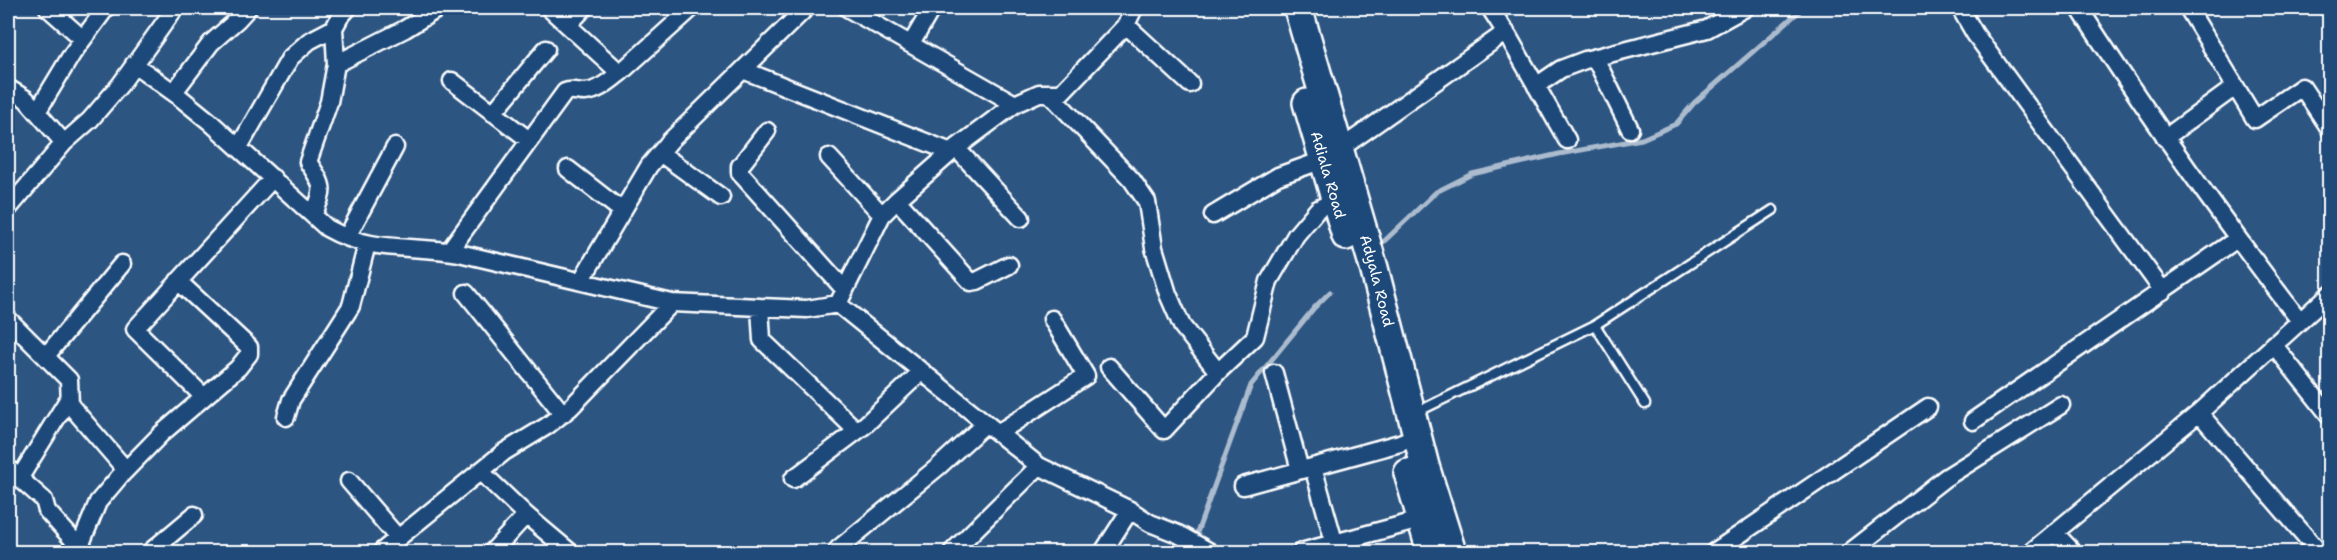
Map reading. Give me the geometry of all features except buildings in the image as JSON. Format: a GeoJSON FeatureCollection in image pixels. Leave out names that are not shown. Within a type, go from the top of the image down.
{"type":"FeatureCollection","features":[{"type":"Feature","properties":{"kind":"main road","name":"Adiala Road"},"geometry":{"type":"LineString","coordinates":[[1280,8],[1332,155],[1335,200],[1410,431],[1431,517],[1431,552]]}},
{"type":"Feature","properties":{"kind":"main road","name":"Adyala Road"},"geometry":{"type":"LineString","coordinates":[[1298,8],[1332,155],[1410,431]]}},
{"type":"Feature","properties":{"kind":"main road"},"geometry":{"type":"LineString","coordinates":[[1431,517],[1452,552]]}},
{"type":"Feature","properties":{"kind":"street"},"geometry":{"type":"LineString","coordinates":[[48,8],[83,39]]}},
{"type":"Feature","properties":{"kind":"street"},"geometry":{"type":"LineString","coordinates":[[37,112],[83,39],[106,8]]}},
{"type":"Feature","properties":{"kind":"street"},"geometry":{"type":"LineString","coordinates":[[8,209],[64,143],[90,120],[120,85],[175,8]]}},
{"type":"Feature","properties":{"kind":"street"},"geometry":{"type":"LineString","coordinates":[[174,92],[211,43],[248,8]]}},
{"type":"Feature","properties":{"kind":"street"},"geometry":{"type":"LineString","coordinates":[[313,215],[322,194],[323,184],[308,162],[329,102],[336,64],[334,28],[340,16],[348,8]]}},
{"type":"Feature","properties":{"kind":"street"},"geometry":{"type":"LineString","coordinates":[[336,64],[405,29],[439,8]]}},
{"type":"Feature","properties":{"kind":"street"},"geometry":{"type":"LineString","coordinates":[[549,8],[620,73]]}},
{"type":"Feature","properties":{"kind":"street"},"geometry":{"type":"LineString","coordinates":[[568,26],[584,8]]}},
{"type":"Feature","properties":{"kind":"street"},"geometry":{"type":"LineString","coordinates":[[449,251],[565,92],[570,90],[586,92],[600,88],[620,73],[692,8]]}},
{"type":"Feature","properties":{"kind":"street"},"geometry":{"type":"LineString","coordinates":[[581,281],[649,166],[806,8]]}},
{"type":"Feature","properties":{"kind":"street"},"geometry":{"type":"LineString","coordinates":[[847,8],[1015,104]]}},
{"type":"Feature","properties":{"kind":"street"},"geometry":{"type":"LineString","coordinates":[[911,44],[932,8]]}},
{"type":"Feature","properties":{"kind":"street"},"geometry":{"type":"LineString","coordinates":[[134,64],[174,92],[240,147],[327,228],[347,237],[380,247],[449,251],[672,303],[807,309],[842,297],[882,215],[897,200],[954,150],[1015,104],[1038,93],[1061,93],[1126,25],[1134,8]]}},
{"type":"Feature","properties":{"kind":"street"},"geometry":{"type":"LineString","coordinates":[[1490,8],[1567,140]]}},
{"type":"Feature","properties":{"kind":"street"},"geometry":{"type":"LineString","coordinates":[[1960,8],[1975,33],[2163,291]]}},
{"type":"Feature","properties":{"kind":"street"},"geometry":{"type":"LineString","coordinates":[[2079,8],[2165,138],[2237,240],[2300,321]]}},
{"type":"Feature","properties":{"kind":"street"},"geometry":{"type":"LineString","coordinates":[[2187,8],[2255,119],[2302,87],[2327,121]]}},
{"type":"Feature","properties":{"kind":"street"},"geometry":{"type":"LineString","coordinates":[[1536,86],[1562,69],[1595,58],[1707,29],[1739,9]]}},
{"type":"Feature","properties":{"kind":"street"},"geometry":{"type":"LineString","coordinates":[[1126,25],[1190,84]]}},
{"type":"Feature","properties":{"kind":"street"},"geometry":{"type":"LineString","coordinates":[[240,147],[290,58],[309,41],[334,28]]}},
{"type":"Feature","properties":{"kind":"street"},"geometry":{"type":"LineString","coordinates":[[1213,215],[1278,176],[1332,155],[1506,32]]}},
{"type":"Feature","properties":{"kind":"street"},"geometry":{"type":"LineString","coordinates":[[493,113],[546,49]]}},
{"type":"Feature","properties":{"kind":"street"},"geometry":{"type":"LineString","coordinates":[[1595,58],[1630,129]]}},
{"type":"Feature","properties":{"kind":"street"},"geometry":{"type":"LineString","coordinates":[[743,70],[954,150],[1022,218]]}},
{"type":"Feature","properties":{"kind":"street"},"geometry":{"type":"LineString","coordinates":[[452,81],[529,140]]}},
{"type":"Feature","properties":{"kind":"street"},"geometry":{"type":"LineString","coordinates":[[2165,138],[2235,87]]}},
{"type":"Feature","properties":{"kind":"street"},"geometry":{"type":"LineString","coordinates":[[8,88],[26,99],[64,143]]}},
{"type":"Feature","properties":{"kind":"street"},"geometry":{"type":"LineString","coordinates":[[1049,93],[1132,180],[1148,202],[1154,248],[1168,294],[1182,326],[1218,372]]}},
{"type":"Feature","properties":{"kind":"street"},"geometry":{"type":"LineString","coordinates":[[767,131],[740,166],[740,173],[842,297],[922,371],[1039,466],[1205,549]]}},
{"type":"Feature","properties":{"kind":"street"},"geometry":{"type":"LineString","coordinates":[[347,237],[395,147]]}},
{"type":"Feature","properties":{"kind":"street"},"geometry":{"type":"LineString","coordinates":[[660,153],[721,197]]}},
{"type":"Feature","properties":{"kind":"street"},"geometry":{"type":"LineString","coordinates":[[829,157],[882,215]]}},
{"type":"Feature","properties":{"kind":"street"},"geometry":{"type":"LineString","coordinates":[[568,169],[622,211]]}},
{"type":"Feature","properties":{"kind":"street"},"geometry":{"type":"LineString","coordinates":[[204,397],[135,329],[273,178]]}},
{"type":"Feature","properties":{"kind":"street"},"geometry":{"type":"LineString","coordinates":[[897,200],[971,282],[1009,265]]}},
{"type":"Feature","properties":{"kind":"street"},"geometry":{"type":"LineString","coordinates":[[1109,367],[1164,430],[1218,372],[1255,337],[1269,281],[1296,235],[1318,209],[1335,200]]}},
{"type":"Feature","properties":{"kind":"street"},"geometry":{"type":"LineString","coordinates":[[1973,421],[2237,240]]}},
{"type":"Feature","properties":{"kind":"street"},"geometry":{"type":"LineString","coordinates":[[286,417],[291,400],[351,306],[367,244]]}},
{"type":"Feature","properties":{"kind":"street"},"geometry":{"type":"LineString","coordinates":[[46,356],[122,264]]}},
{"type":"Feature","properties":{"kind":"street"},"geometry":{"type":"LineString","coordinates":[[69,398],[13,473],[44,500],[47,511],[82,549],[98,502],[161,434],[244,362],[249,354],[249,347],[177,282]]}},
{"type":"Feature","properties":{"kind":"street"},"geometry":{"type":"LineString","coordinates":[[466,293],[562,414]]}},
{"type":"Feature","properties":{"kind":"street"},"geometry":{"type":"LineString","coordinates":[[2031,552],[2199,413],[2330,294]]}},
{"type":"Feature","properties":{"kind":"street"},"geometry":{"type":"LineString","coordinates":[[381,552],[504,452],[562,414],[672,303]]}},
{"type":"Feature","properties":{"kind":"street"},"geometry":{"type":"LineString","coordinates":[[760,307],[762,340],[857,431]]}},
{"type":"Feature","properties":{"kind":"street"},"geometry":{"type":"LineString","coordinates":[[8,319],[69,380],[70,405],[126,470]]}},
{"type":"Feature","properties":{"kind":"street"},"geometry":{"type":"LineString","coordinates":[[838,549],[938,467],[992,428],[1086,376],[1052,319]]}},
{"type":"Feature","properties":{"kind":"street"},"geometry":{"type":"LineString","coordinates":[[2273,344],[2330,416]]}},
{"type":"Feature","properties":{"kind":"street"},"geometry":{"type":"LineString","coordinates":[[793,479],[857,431],[922,371]]}},
{"type":"Feature","properties":{"kind":"street"},"geometry":{"type":"LineString","coordinates":[[1274,373],[1335,548]]}},
{"type":"Feature","properties":{"kind":"street"},"geometry":{"type":"LineString","coordinates":[[1850,552],[1945,478],[2061,405]]}},
{"type":"Feature","properties":{"kind":"street"},"geometry":{"type":"LineString","coordinates":[[1714,552],[1928,407]]}},
{"type":"Feature","properties":{"kind":"street"},"geometry":{"type":"LineString","coordinates":[[2199,413],[2319,552]]}},
{"type":"Feature","properties":{"kind":"street"},"geometry":{"type":"LineString","coordinates":[[1243,486],[1306,469],[1410,431]]}},
{"type":"Feature","properties":{"kind":"street"},"geometry":{"type":"LineString","coordinates":[[956,551],[1039,466]]}},
{"type":"Feature","properties":{"kind":"street"},"geometry":{"type":"LineString","coordinates":[[480,471],[526,515],[570,552]]}},
{"type":"Feature","properties":{"kind":"street"},"geometry":{"type":"LineString","coordinates":[[349,481],[398,538]]}},
{"type":"Feature","properties":{"kind":"street"},"geometry":{"type":"LineString","coordinates":[[1103,552],[1130,510]]}},
{"type":"Feature","properties":{"kind":"street"},"geometry":{"type":"LineString","coordinates":[[150,552],[194,515]]}},
{"type":"Feature","properties":{"kind":"street"},"geometry":{"type":"LineString","coordinates":[[492,552],[526,515]]}},
{"type":"Feature","properties":{"kind":"street"},"geometry":{"type":"LineString","coordinates":[[1301,552],[1335,548],[1431,517]]}},
{"type":"Feature","properties":{"kind":"street"},"geometry":{"type":"LineString","coordinates":[[2055,533],[2073,552]]}},
{"type":"Feature","properties":{"kind":"lane"},"geometry":{"type":"LineString","coordinates":[[1410,431],[1595,325],[1773,210]]}},
{"type":"Feature","properties":{"kind":"lane"},"geometry":{"type":"LineString","coordinates":[[1595,325],[1645,404]]}},
{"type":"Feature","properties":{"kind":"waterway"},"geometry":{"type":"LineString","coordinates":[[1378,247],[1436,192],[1472,174],[1559,154],[1642,139],[1676,124],[1694,103],[1803,8]]}},
{"type":"Feature","properties":{"kind":"waterway"},"geometry":{"type":"LineString","coordinates":[[1190,552],[1251,385],[1314,308],[1330,292]]}}]}
